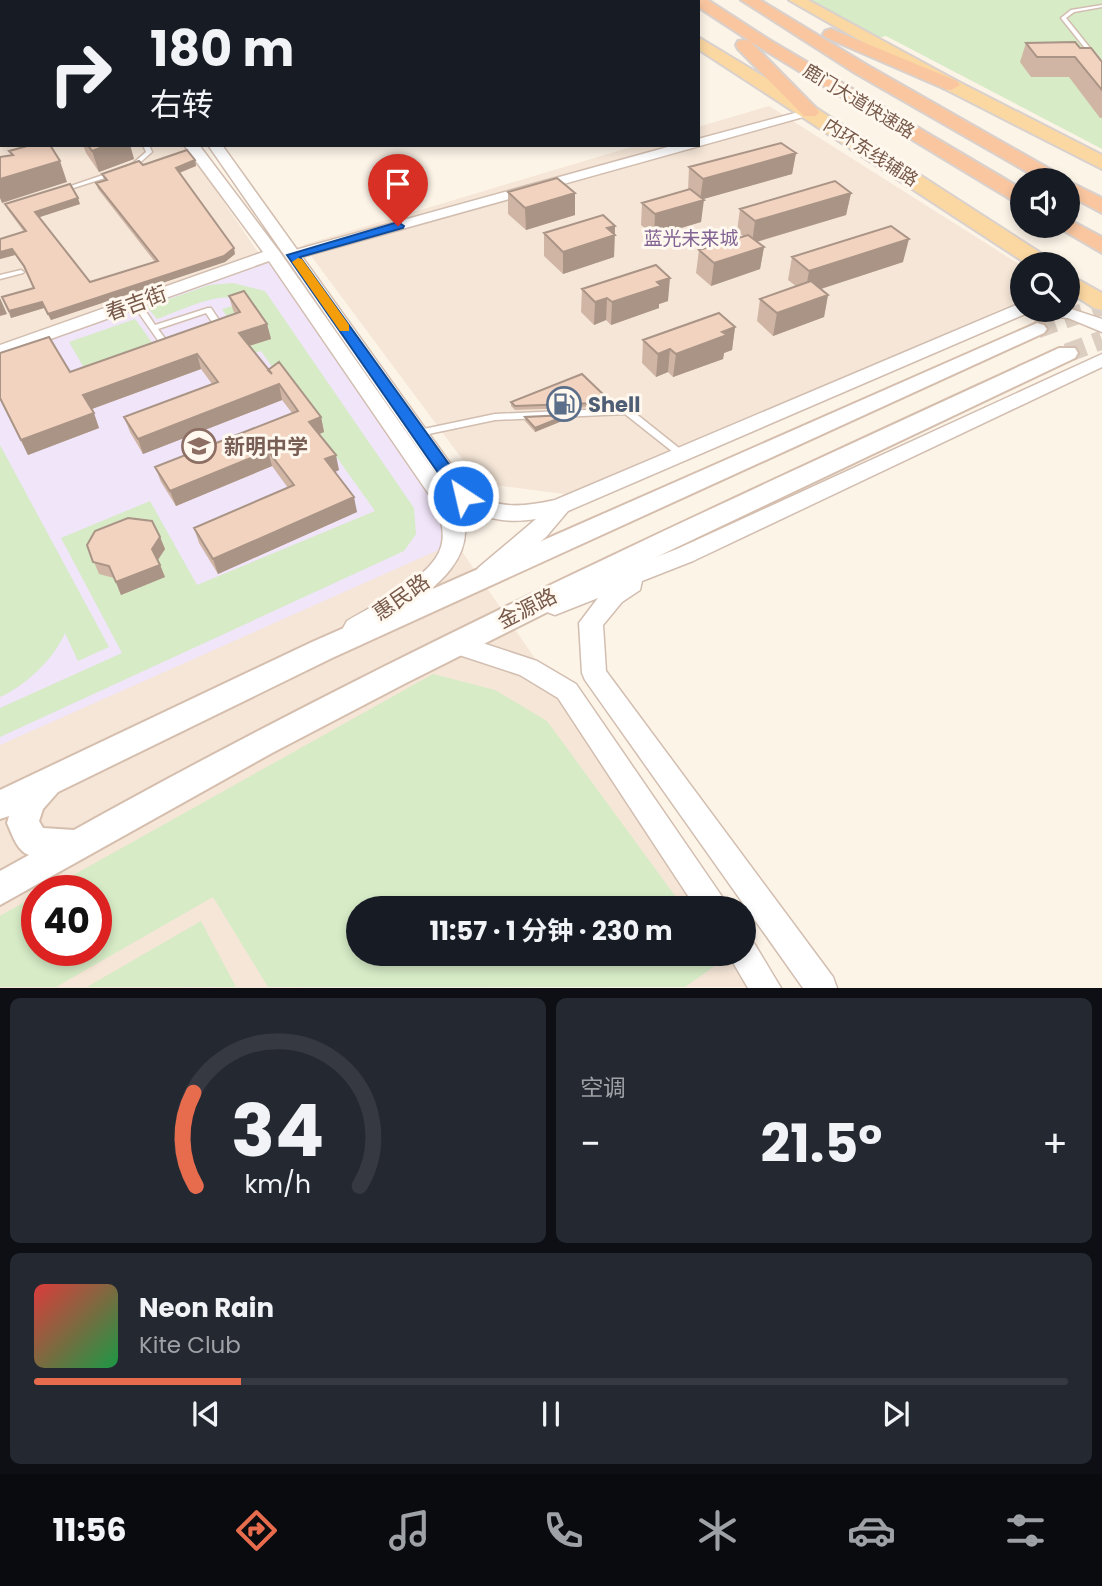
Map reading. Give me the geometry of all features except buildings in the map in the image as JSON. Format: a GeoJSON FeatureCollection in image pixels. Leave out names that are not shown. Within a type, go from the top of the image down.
{"type":"FeatureCollection","features":[{"type":"Feature","properties":{"kind":"highway","name":"鹿门大道快速路"},"geometry":{"type":"LineString","coordinates":[[748,0],[861,69],[1034,168]]}},
{"type":"Feature","properties":{"kind":"highway"},"geometry":{"type":"LineString","coordinates":[[769,0],[821,30],[951,85]]}},
{"type":"Feature","properties":{"kind":"highway","name":"鹿门大道快速路"},"geometry":{"type":"LineString","coordinates":[[700,1],[772,48],[1010,191]]}},
{"type":"Feature","properties":{"kind":"highway"},"geometry":{"type":"LineString","coordinates":[[700,14],[751,50],[810,112]]}},
{"type":"Feature","properties":{"kind":"highway"},"geometry":{"type":"LineString","coordinates":[[1080,194],[1102,207]]}},
{"type":"Feature","properties":{"kind":"highway"},"geometry":{"type":"LineString","coordinates":[[1080,232],[1102,246]]}},
{"type":"Feature","properties":{"kind":"main road"},"geometry":{"type":"LineString","coordinates":[[797,0],[951,85],[1102,163]]}},
{"type":"Feature","properties":{"kind":"main road","name":"内环东线辅路"},"geometry":{"type":"LineString","coordinates":[[700,43],[1024,252]]}},
{"type":"Feature","properties":{"kind":"main road"},"geometry":{"type":"LineString","coordinates":[[1080,289],[1102,303]]}},
{"type":"Feature","properties":{"kind":"main road"},"geometry":{"type":"LineString","coordinates":[[0,805],[322,650],[483,576],[1010,321]]}},
{"type":"Feature","properties":{"kind":"main road","name":"金源路"},"geometry":{"type":"LineString","coordinates":[[0,889],[202,775],[455,644],[609,567],[1067,353]]}},
{"type":"Feature","properties":{"kind":"main road"},"geometry":{"type":"LineString","coordinates":[[60,775],[29,801],[23,824],[34,842],[75,845]]}},
{"type":"Feature","properties":{"kind":"street"},"geometry":{"type":"LineString","coordinates":[[700,142],[810,112]]}},
{"type":"Feature","properties":{"kind":"street","name":"惠民路"},"geometry":{"type":"LineString","coordinates":[[193,147],[273,254],[449,509],[454,537],[444,565],[419,587],[322,650]]}},
{"type":"Feature","properties":{"kind":"street"},"geometry":{"type":"LineString","coordinates":[[216,147],[463,496],[475,506],[517,517],[559,506],[1010,320]]}},
{"type":"Feature","properties":{"kind":"street"},"geometry":{"type":"LineString","coordinates":[[293,255],[682,147]]}},
{"type":"Feature","properties":{"kind":"street","name":"春吉街"},"geometry":{"type":"LineString","coordinates":[[0,351],[273,254]]}},
{"type":"Feature","properties":{"kind":"street"},"geometry":{"type":"LineString","coordinates":[[1080,316],[1102,327]]}},
{"type":"Feature","properties":{"kind":"street"},"geometry":{"type":"LineString","coordinates":[[455,644],[673,559],[1102,360]]}},
{"type":"Feature","properties":{"kind":"street"},"geometry":{"type":"LineString","coordinates":[[483,576],[538,531],[559,506]]}},
{"type":"Feature","properties":{"kind":"street"},"geometry":{"type":"LineString","coordinates":[[673,559],[614,596],[592,623],[594,673],[822,988]]}},
{"type":"Feature","properties":{"kind":"street"},"geometry":{"type":"LineString","coordinates":[[455,644],[528,668],[567,691],[705,896]]}},
{"type":"Feature","properties":{"kind":"street"},"geometry":{"type":"LineString","coordinates":[[751,966],[766,988]]}},
{"type":"Feature","properties":{"kind":"lane"},"geometry":{"type":"LineString","coordinates":[[1102,6],[1073,11],[1063,18],[1102,66]]}},
{"type":"Feature","properties":{"kind":"lane"},"geometry":{"type":"LineString","coordinates":[[50,194],[134,166],[149,152],[147,147]]}},
{"type":"Feature","properties":{"kind":"lane"},"geometry":{"type":"LineString","coordinates":[[0,277],[21,272]]}},
{"type":"Feature","properties":{"kind":"lane"},"geometry":{"type":"LineString","coordinates":[[136,303],[168,349],[178,345]]}},
{"type":"Feature","properties":{"kind":"lane"},"geometry":{"type":"LineString","coordinates":[[154,328],[208,310],[222,329],[211,333]]}},
{"type":"Feature","properties":{"kind":"lane"},"geometry":{"type":"LineString","coordinates":[[419,433],[495,417],[627,411],[681,454]]}},
{"type":"Feature","properties":{"kind":"shaded area"},"geometry":{"type":"Polygon","coordinates":[[[769,106],[1010,258],[1010,305],[572,495],[480,483],[303,245],[631,147],[700,147],[700,126],[769,106]]]}},
{"type":"Feature","properties":{"kind":"shaded area"},"geometry":{"type":"Polygon","coordinates":[[[0,147],[186,147],[697,896],[346,896],[346,966],[744,966],[759,987],[0,988],[0,147]]]}},
{"type":"Feature","properties":{"kind":"shaded area","name":"新明中学"},"geometry":{"type":"Polygon","coordinates":[[[273,254],[461,540],[0,745],[0,351],[273,254]]]}},
{"type":"Feature","properties":{"kind":"green space"},"geometry":{"type":"Polygon","coordinates":[[[797,0],[1102,0],[1102,149],[886,36],[870,40],[797,0]]]}},
{"type":"Feature","properties":{"kind":"green space"},"geometry":{"type":"Polygon","coordinates":[[[233,283],[265,291],[414,508],[416,534],[404,551],[0,737],[0,708],[122,653],[61,538],[150,501],[197,585],[375,511],[261,351],[250,354],[222,309],[249,301],[226,297],[215,299],[157,319],[147,307],[209,285],[233,283]]]}},
{"type":"Feature","properties":{"kind":"green space"},"geometry":{"type":"Polygon","coordinates":[[[135,319],[162,356],[91,380],[69,342],[135,319]]]}},
{"type":"Feature","properties":{"kind":"green space"},"geometry":{"type":"Polygon","coordinates":[[[0,445],[109,647],[78,661],[65,633],[38,671],[0,697],[0,445]]]}},
{"type":"Feature","properties":{"kind":"green space"},"geometry":{"type":"Polygon","coordinates":[[[433,674],[495,690],[547,721],[675,896],[346,896],[346,966],[715,966],[685,987],[268,987],[213,897],[112,955],[112,875],[74,875],[433,674]]]}},
{"type":"Feature","properties":{"kind":"green space"},"geometry":{"type":"Polygon","coordinates":[[[21,904],[21,966],[93,966],[56,987],[0,987],[0,916],[21,904]]]}},
{"type":"Feature","properties":{"kind":"green space"},"geometry":{"type":"Polygon","coordinates":[[[201,921],[236,987],[87,987],[201,921]]]}},
{"type":"Feature","properties":{"kind":"tunnel"},"geometry":{"type":"LineString","coordinates":[[1037,329],[1102,306]]}},
{"type":"Feature","properties":{"kind":"tunnel"},"geometry":{"type":"LineString","coordinates":[[1067,353],[1102,340]]}},
{"type":"Feature","properties":{"kind":"slow traffic"},"geometry":{"type":"LineString","coordinates":[[298,262],[345,328]]}},
{"type":"Feature","properties":{"kind":"place","name":"Shell"},"geometry":{"type":"Point","coordinates":[564,404]}},
{"type":"Feature","properties":{"kind":"place","name":"新明中学"},"geometry":{"type":"Point","coordinates":[199,446]}},
{"type":"Feature","properties":{"kind":"district","name":"蓝光未来城"},"geometry":{"type":"Point","coordinates":[691,238]}},
{"type":"Feature","properties":{"kind":"route"},"geometry":{"type":"LineString","coordinates":[[398,226],[293,255],[463,496]]}}]}
